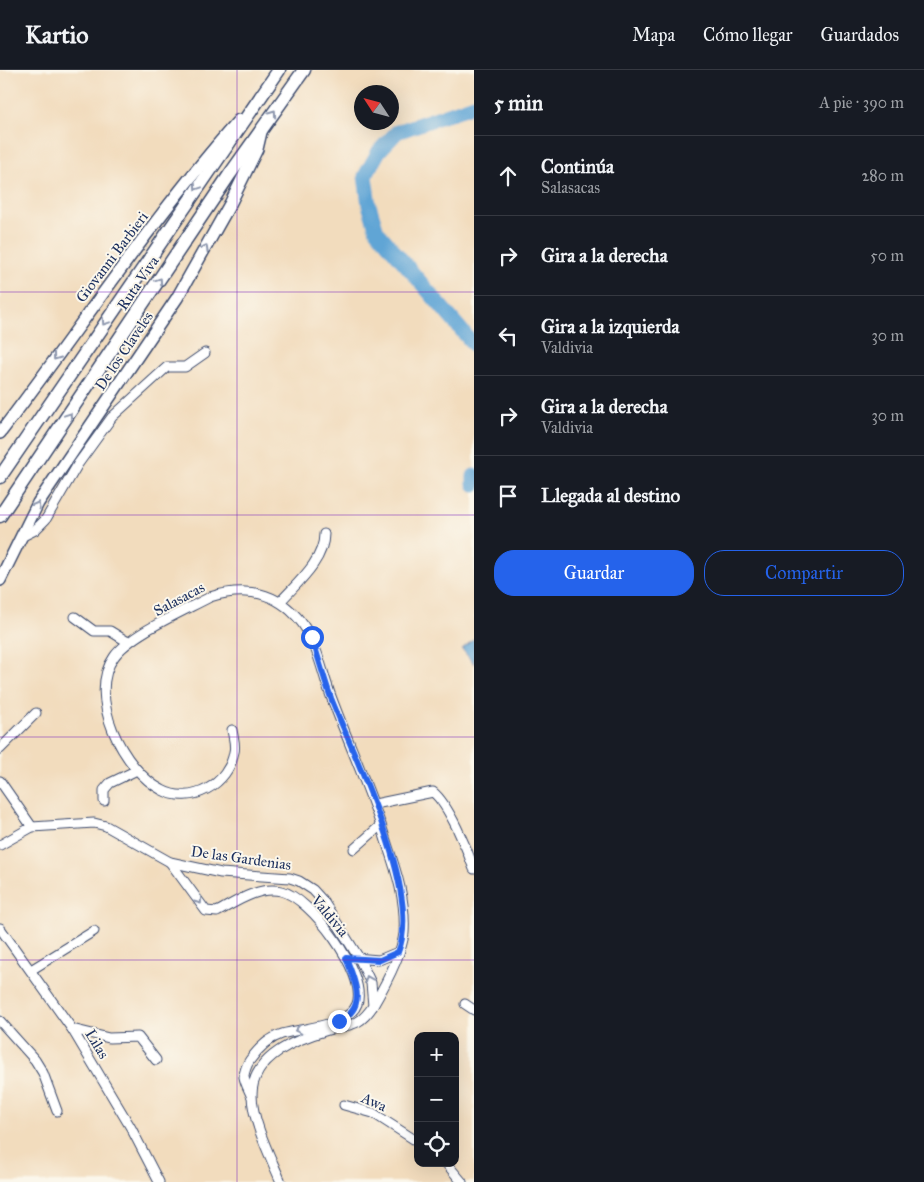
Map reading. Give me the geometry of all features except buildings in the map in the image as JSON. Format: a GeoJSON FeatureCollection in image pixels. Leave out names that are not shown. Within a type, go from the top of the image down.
{"type":"FeatureCollection","features":[{"type":"Feature","properties":{"kind":"highway","name":"Ruta Viva"},"geometry":{"type":"LineString","coordinates":[[0,477],[278,70]]}},
{"type":"Feature","properties":{"kind":"highway","name":"Ruta Viva"},"geometry":{"type":"LineString","coordinates":[[0,516],[304,70]]}},
{"type":"Feature","properties":{"kind":"main road","name":"Giovanni Barbieri"},"geometry":{"type":"LineString","coordinates":[[0,434],[137,247],[213,149],[254,104]]}},
{"type":"Feature","properties":{"kind":"main road","name":"De los Claveles"},"geometry":{"type":"LineString","coordinates":[[0,580],[38,503],[177,298],[230,204],[257,149],[260,132]]}},
{"type":"Feature","properties":{"kind":"street"},"geometry":{"type":"LineString","coordinates":[[21,537],[35,530],[46,519],[78,464],[112,417],[167,367],[185,367],[205,353]]}},
{"type":"Feature","properties":{"kind":"street"},"geometry":{"type":"LineString","coordinates":[[280,602],[317,557],[324,544],[324,534]]}},
{"type":"Feature","properties":{"kind":"street","name":"Salasacas"},"geometry":{"type":"LineString","coordinates":[[232,730],[235,750],[231,765],[213,787],[200,793],[180,795],[163,791],[137,770],[124,751],[108,718],[102,698],[104,680],[112,658],[128,642],[210,597],[225,592],[257,592],[280,602],[300,620],[312,637],[331,697],[375,804],[400,885],[404,934],[386,982],[373,1006]]}},
{"type":"Feature","properties":{"kind":"street"},"geometry":{"type":"LineString","coordinates":[[75,617],[94,631],[110,631],[128,642]]}},
{"type":"Feature","properties":{"kind":"street"},"geometry":{"type":"LineString","coordinates":[[0,749],[36,714]]}},
{"type":"Feature","properties":{"kind":"street"},"geometry":{"type":"LineString","coordinates":[[104,801],[104,790],[110,783],[137,770]]}},
{"type":"Feature","properties":{"kind":"street"},"geometry":{"type":"LineString","coordinates":[[0,782],[32,827],[0,844]]}},
{"type":"Feature","properties":{"kind":"street"},"geometry":{"type":"LineString","coordinates":[[375,804],[433,792],[446,810],[468,850],[474,869]]}},
{"type":"Feature","properties":{"kind":"street","name":"De las Gardenias"},"geometry":{"type":"LineString","coordinates":[[32,827],[94,822],[111,829],[170,862],[221,873],[290,878],[299,881],[313,890],[323,901],[358,958],[371,983],[373,1006]]}},
{"type":"Feature","properties":{"kind":"street"},"geometry":{"type":"LineString","coordinates":[[354,849],[381,825]]}},
{"type":"Feature","properties":{"kind":"street","name":"Valdivia"},"geometry":{"type":"LineString","coordinates":[[170,862],[206,911],[211,913],[217,912],[251,895],[269,890],[291,895],[317,918],[346,958],[358,995],[357,1004],[347,1017],[326,1027],[280,1034],[258,1048],[248,1064],[244,1077],[252,1095]]}},
{"type":"Feature","properties":{"kind":"street","name":"Lilas"},"geometry":{"type":"LineString","coordinates":[[0,928],[72,1029],[131,1128],[159,1182]]}},
{"type":"Feature","properties":{"kind":"street"},"geometry":{"type":"LineString","coordinates":[[31,970],[94,931]]}},
{"type":"Feature","properties":{"kind":"street"},"geometry":{"type":"LineString","coordinates":[[346,958],[380,960],[398,952]]}},
{"type":"Feature","properties":{"kind":"street"},"geometry":{"type":"LineString","coordinates":[[465,1004],[474,1010]]}},
{"type":"Feature","properties":{"kind":"street"},"geometry":{"type":"LineString","coordinates":[[281,1182],[257,1120],[252,1095],[254,1080],[268,1058],[279,1049],[326,1027],[362,1021],[373,1006]]}},
{"type":"Feature","properties":{"kind":"street"},"geometry":{"type":"LineString","coordinates":[[0,1021],[35,1060],[43,1073],[57,1111]]}},
{"type":"Feature","properties":{"kind":"street"},"geometry":{"type":"LineString","coordinates":[[72,1029],[109,1038],[138,1037],[146,1044],[156,1060]]}},
{"type":"Feature","properties":{"kind":"street","name":"Awa"},"geometry":{"type":"LineString","coordinates":[[344,1105],[373,1113],[414,1139]]}},
{"type":"Feature","properties":{"kind":"street"},"geometry":{"type":"LineString","coordinates":[[449,1167],[462,1182]]}},
{"type":"Feature","properties":{"kind":"water"},"geometry":{"type":"Polygon","coordinates":[[[474,639],[474,664],[462,649],[474,639]]]}},
{"type":"Feature","properties":{"kind":"waterway"},"geometry":{"type":"LineString","coordinates":[[474,105],[397,132],[379,151],[365,176],[369,205],[377,231],[474,345]]}},
{"type":"Feature","properties":{"kind":"waterway"},"geometry":{"type":"LineString","coordinates":[[474,476],[474,484]]}},
{"type":"Feature","properties":{"kind":"route"},"geometry":{"type":"LineString","coordinates":[[312,637],[331,697],[375,804],[400,885],[403,908],[404,934],[398,952],[380,960],[346,958],[358,995],[357,1004],[353,1011],[339,1021]]}}]}
